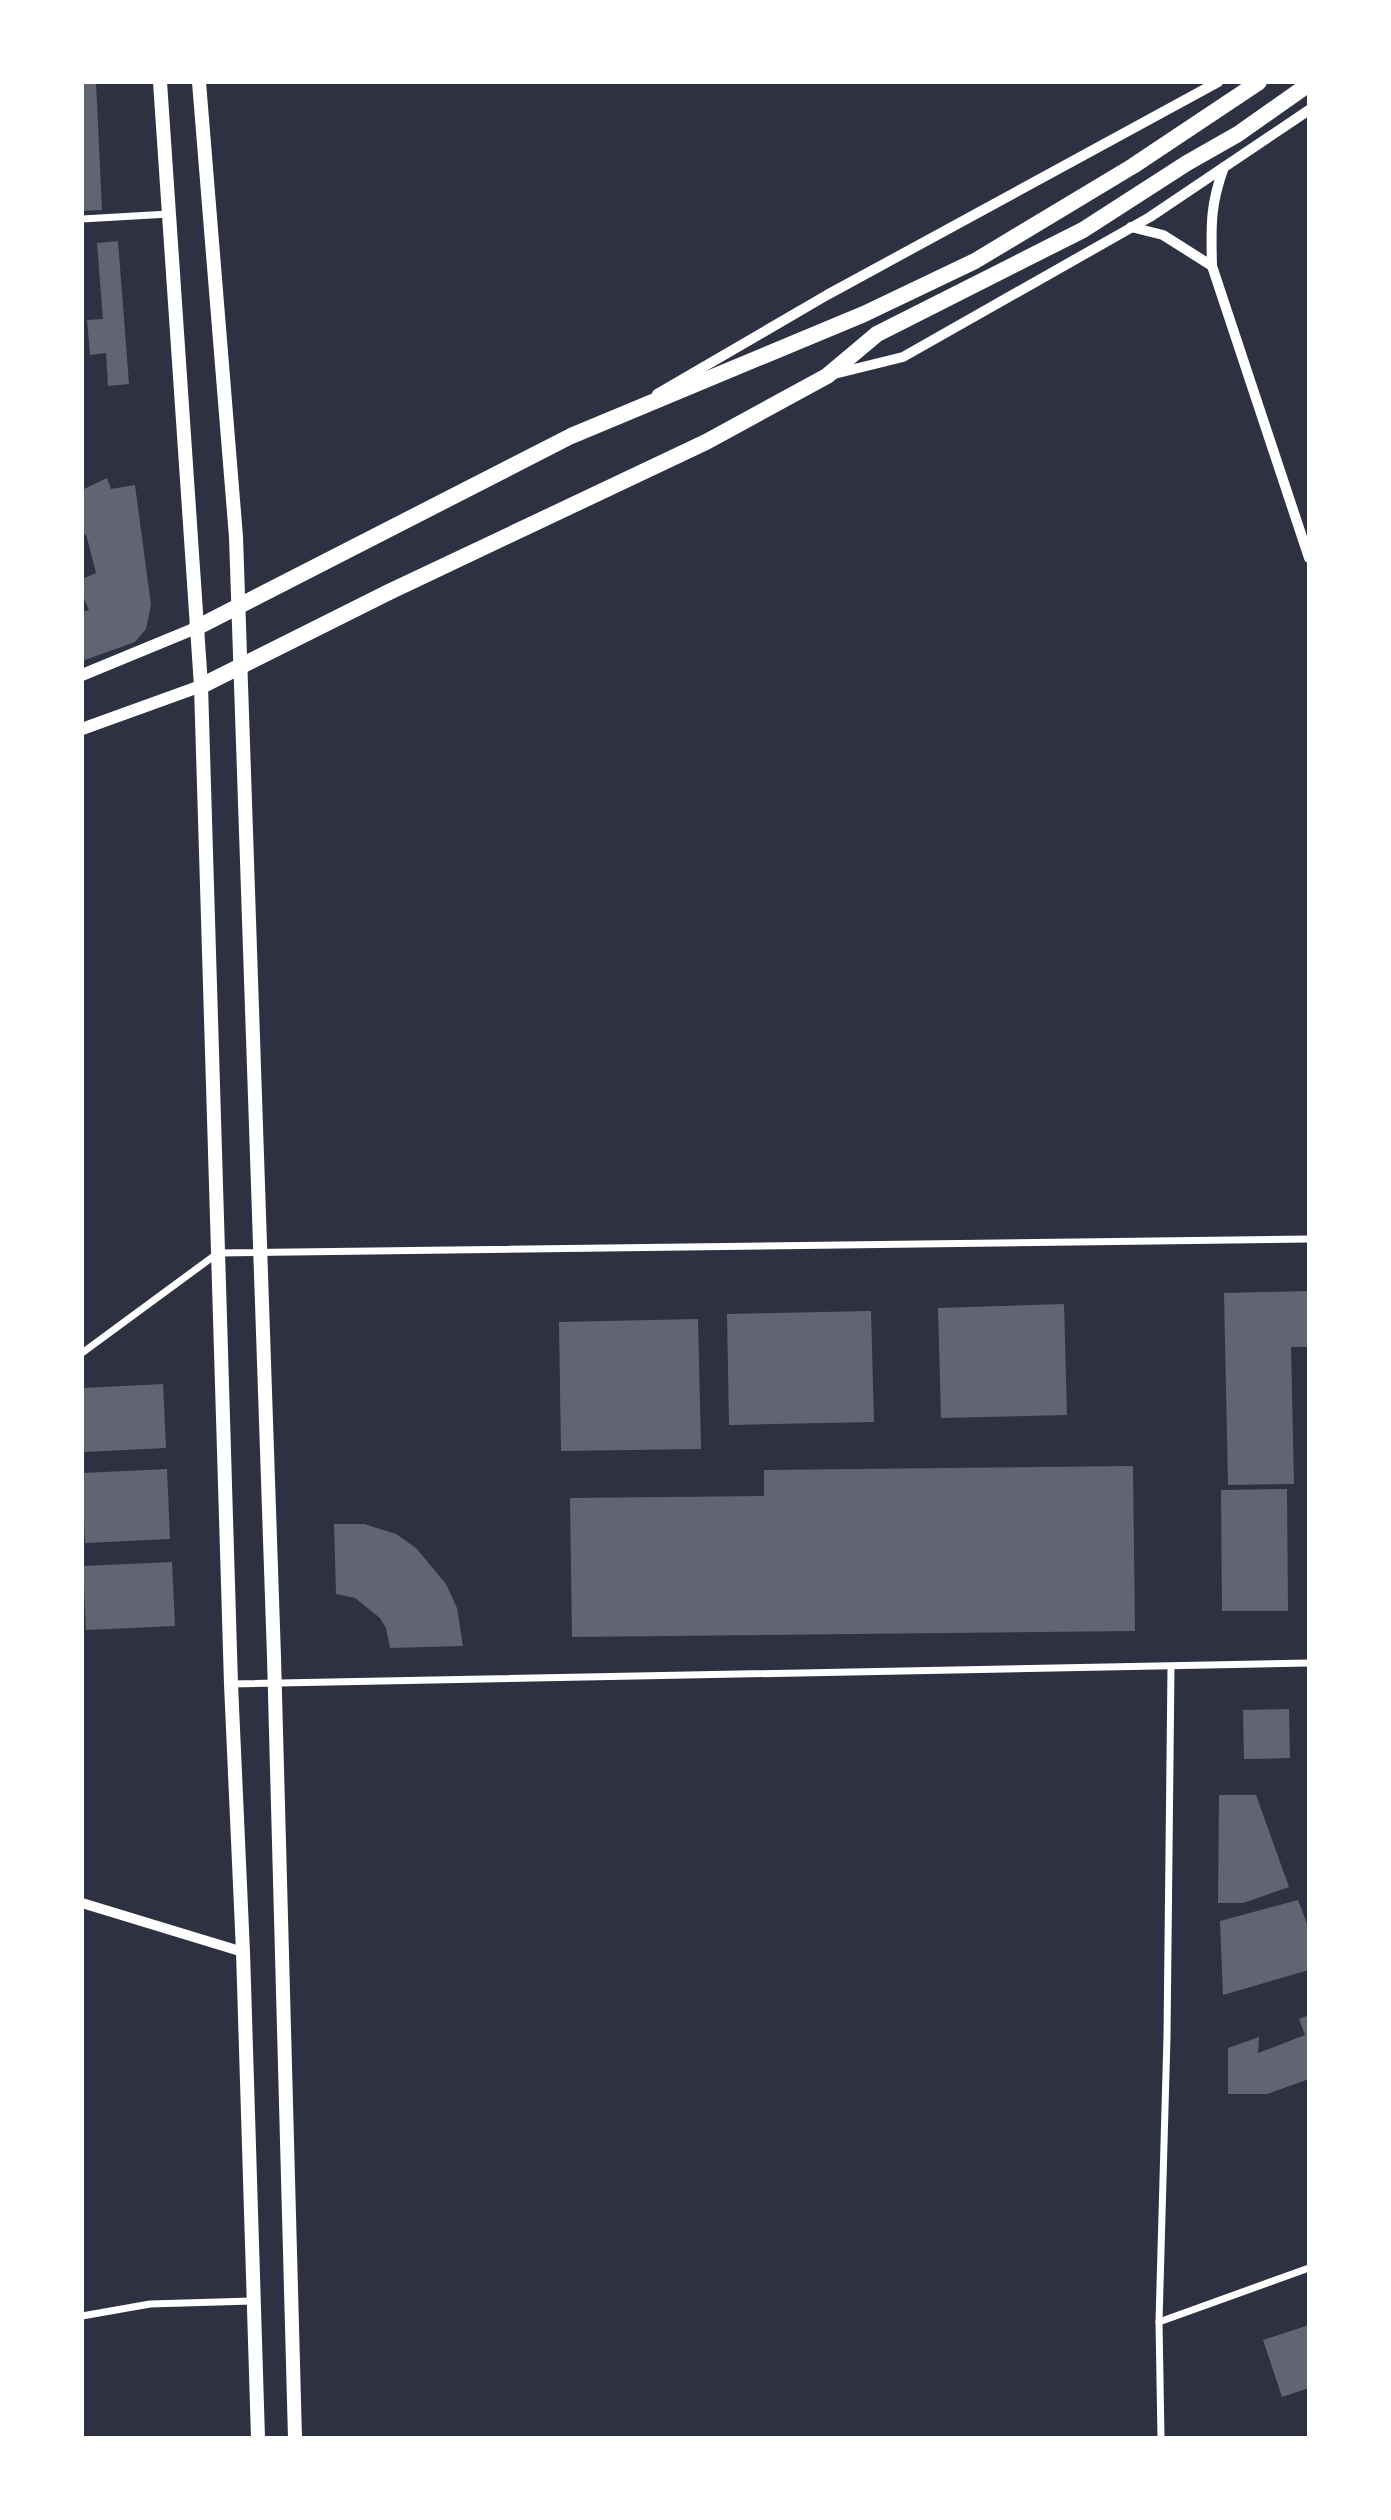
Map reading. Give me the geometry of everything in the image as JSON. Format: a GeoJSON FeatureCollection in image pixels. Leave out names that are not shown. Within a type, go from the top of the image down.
{"type":"FeatureCollection","features":[{"type":"Feature","properties":{"kind":"highway"},"geometry":{"type":"LineString","coordinates":[[197,628],[571,436],[864,314],[975,261],[1133,166],[1259,82]]}},
{"type":"Feature","properties":{"kind":"highway"},"geometry":{"type":"LineString","coordinates":[[201,686],[239,665],[706,442],[828,376],[877,334],[1083,230],[1187,163],[1238,135],[1309,84]]}},
{"type":"Feature","properties":{"kind":"main road"},"geometry":{"type":"LineString","coordinates":[[160,82],[201,686],[231,1684],[243,1952],[258,2438]]}},
{"type":"Feature","properties":{"kind":"main road"},"geometry":{"type":"LineString","coordinates":[[199,82],[236,537],[239,606],[275,1683],[295,2438]]}},
{"type":"Feature","properties":{"kind":"main road"},"geometry":{"type":"LineString","coordinates":[[82,675],[197,628]]}},
{"type":"Feature","properties":{"kind":"main road"},"geometry":{"type":"LineString","coordinates":[[82,729],[201,686]]}},
{"type":"Feature","properties":{"kind":"street"},"geometry":{"type":"LineString","coordinates":[[614,418],[827,295],[1218,82]]}},
{"type":"Feature","properties":{"kind":"street"},"geometry":{"type":"LineString","coordinates":[[828,376],[903,357],[1131,227],[1309,110]]}},
{"type":"Feature","properties":{"kind":"street"},"geometry":{"type":"LineString","coordinates":[[1224,167],[1214,194],[1211,221],[1212,266],[1309,558]]}},
{"type":"Feature","properties":{"kind":"street"},"geometry":{"type":"LineString","coordinates":[[82,219],[170,214]]}},
{"type":"Feature","properties":{"kind":"street"},"geometry":{"type":"LineString","coordinates":[[1131,227],[1163,235],[1212,266]]}},
{"type":"Feature","properties":{"kind":"street"},"geometry":{"type":"LineString","coordinates":[[82,1353],[218,1253],[1309,1239]]}},
{"type":"Feature","properties":{"kind":"street"},"geometry":{"type":"LineString","coordinates":[[231,1684],[1309,1663]]}},
{"type":"Feature","properties":{"kind":"street"},"geometry":{"type":"LineString","coordinates":[[1161,2438],[1159,2322],[1167,2037],[1171,1667]]}},
{"type":"Feature","properties":{"kind":"street"},"geometry":{"type":"LineString","coordinates":[[82,1903],[243,1952]]}},
{"type":"Feature","properties":{"kind":"street"},"geometry":{"type":"LineString","coordinates":[[1159,2322],[1309,2268]]}},
{"type":"Feature","properties":{"kind":"street"},"geometry":{"type":"LineString","coordinates":[[82,2316],[150,2304],[252,2301]]}},
{"type":"Feature","properties":{"kind":"building"},"geometry":{"type":"Polygon","coordinates":[[[82,82],[96,82],[102,210],[82,211],[82,82]]]}},
{"type":"Feature","properties":{"kind":"building"},"geometry":{"type":"Polygon","coordinates":[[[118,241],[129,384],[108,386],[106,353],[90,355],[87,320],[103,319],[97,243],[118,241]]]}},
{"type":"Feature","properties":{"kind":"building"},"geometry":{"type":"Polygon","coordinates":[[[107,478],[111,489],[135,485],[151,605],[146,629],[135,642],[82,661],[82,612],[89,610],[82,594],[82,579],[96,573],[86,534],[82,535],[82,490],[107,478]]]}},
{"type":"Feature","properties":{"kind":"building"},"geometry":{"type":"Polygon","coordinates":[[[1309,1291],[1309,1347],[1291,1347],[1294,1484],[1228,1485],[1224,1293],[1309,1291]]]}},
{"type":"Feature","properties":{"kind":"building"},"geometry":{"type":"Polygon","coordinates":[[[1064,1304],[1067,1415],[941,1418],[938,1308],[1064,1304]]]}},
{"type":"Feature","properties":{"kind":"building"},"geometry":{"type":"Polygon","coordinates":[[[871,1311],[874,1422],[729,1425],[727,1314],[871,1311]]]}},
{"type":"Feature","properties":{"kind":"building"},"geometry":{"type":"Polygon","coordinates":[[[698,1319],[701,1449],[561,1451],[559,1322],[698,1319]]]}},
{"type":"Feature","properties":{"kind":"building"},"geometry":{"type":"Polygon","coordinates":[[[163,1384],[166,1448],[84,1452],[82,1388],[163,1384]]]}},
{"type":"Feature","properties":{"kind":"building"},"geometry":{"type":"Polygon","coordinates":[[[1133,1466],[1135,1631],[572,1637],[570,1498],[764,1496],[764,1470],[1133,1466]]]}},
{"type":"Feature","properties":{"kind":"building"},"geometry":{"type":"Polygon","coordinates":[[[167,1469],[170,1539],[85,1543],[82,1473],[167,1469]]]}},
{"type":"Feature","properties":{"kind":"building"},"geometry":{"type":"Polygon","coordinates":[[[1287,1489],[1288,1611],[1222,1611],[1221,1490],[1287,1489]]]}},
{"type":"Feature","properties":{"kind":"building"},"geometry":{"type":"Polygon","coordinates":[[[334,1524],[364,1524],[396,1534],[416,1548],[446,1584],[457,1608],[463,1646],[390,1648],[386,1628],[380,1618],[355,1598],[336,1594],[334,1524]]]}},
{"type":"Feature","properties":{"kind":"building"},"geometry":{"type":"Polygon","coordinates":[[[172,1562],[175,1626],[86,1630],[83,1566],[172,1562]]]}},
{"type":"Feature","properties":{"kind":"building"},"geometry":{"type":"Polygon","coordinates":[[[1289,1709],[1290,1758],[1244,1759],[1243,1710],[1289,1709]]]}},
{"type":"Feature","properties":{"kind":"building"},"geometry":{"type":"Polygon","coordinates":[[[1219,1795],[1256,1795],[1289,1887],[1243,1903],[1218,1903],[1219,1795]]]}},
{"type":"Feature","properties":{"kind":"building"},"geometry":{"type":"Polygon","coordinates":[[[1298,1900],[1309,1929],[1309,1970],[1223,1995],[1220,1921],[1298,1900]]]}},
{"type":"Feature","properties":{"kind":"building"},"geometry":{"type":"Polygon","coordinates":[[[1309,2015],[1309,2079],[1267,2094],[1228,2094],[1228,2048],[1259,2037],[1258,2053],[1305,2035],[1299,2019],[1309,2015]]]}},
{"type":"Feature","properties":{"kind":"building"},"geometry":{"type":"Polygon","coordinates":[[[1309,2325],[1309,2388],[1282,2397],[1263,2340],[1309,2325]]]}}]}
